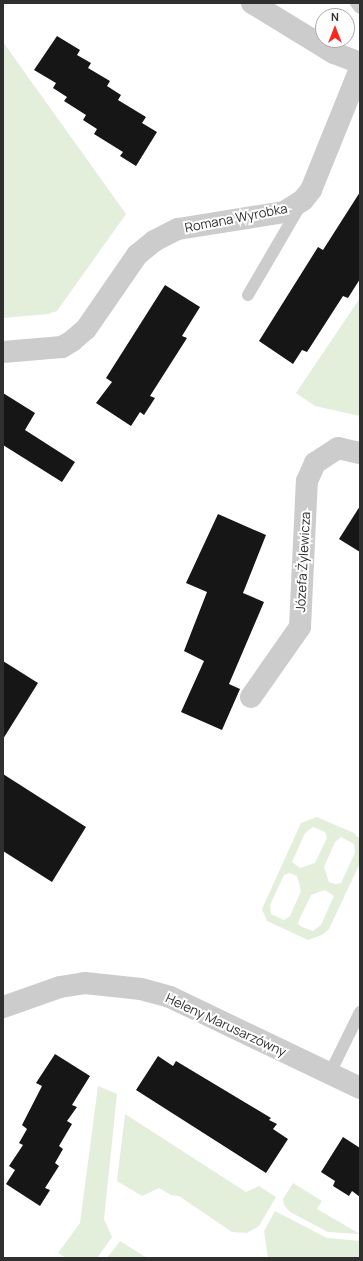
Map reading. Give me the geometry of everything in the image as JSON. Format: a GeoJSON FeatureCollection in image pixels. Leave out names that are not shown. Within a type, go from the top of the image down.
{"type":"FeatureCollection","features":[{"type":"Feature","properties":{"kind":"street"},"geometry":{"type":"LineString","coordinates":[[252,3],[334,53],[360,63]]}},
{"type":"Feature","properties":{"kind":"street","name":"Romana Wyrobka"},"geometry":{"type":"LineString","coordinates":[[3,352],[62,347],[72,342],[86,329],[137,254],[154,241],[178,230],[284,212],[304,200],[312,190],[360,69]]}},
{"type":"Feature","properties":{"kind":"street","name":"Józefa Żylewicza"},"geometry":{"type":"LineString","coordinates":[[251,697],[300,627],[307,481],[315,463],[338,448],[360,453]]}},
{"type":"Feature","properties":{"kind":"street","name":"Heleny Marusarzówny"},"geometry":{"type":"LineString","coordinates":[[3,1007],[60,987],[85,983],[141,989],[170,997],[360,1088]]}},
{"type":"Feature","properties":{"kind":"lane"},"geometry":{"type":"LineString","coordinates":[[356,3],[360,8]]}},
{"type":"Feature","properties":{"kind":"lane"},"geometry":{"type":"LineString","coordinates":[[248,295],[304,200]]}},
{"type":"Feature","properties":{"kind":"lane"},"geometry":{"type":"LineString","coordinates":[[330,1073],[360,1012]]}},
{"type":"Feature","properties":{"kind":"green space"},"geometry":{"type":"Polygon","coordinates":[[[3,42],[126,214],[57,311],[48,314],[3,318],[3,42]]]}},
{"type":"Feature","properties":{"kind":"green space"},"geometry":{"type":"Polygon","coordinates":[[[360,298],[360,416],[315,406],[296,393],[360,298]]]}},
{"type":"Feature","properties":{"kind":"green space"},"geometry":{"type":"Polygon","coordinates":[[[317,817],[354,833],[360,839],[360,863],[329,929],[322,935],[308,940],[267,921],[262,909],[301,823],[317,817]],[[313,827],[305,833],[292,862],[300,868],[315,863],[327,838],[325,832],[313,827]],[[341,837],[335,842],[324,867],[329,882],[336,884],[341,883],[355,853],[354,844],[341,837]],[[290,873],[284,875],[270,905],[271,914],[284,920],[290,916],[301,891],[297,876],[290,873]],[[325,890],[311,895],[298,924],[313,931],[321,925],[334,896],[325,890]]]}},
{"type":"Feature","properties":{"kind":"green space"},"geometry":{"type":"Polygon","coordinates":[[[98,1086],[117,1094],[104,1219],[112,1237],[97,1258],[66,1258],[58,1253],[80,1223],[98,1086]]]}},
{"type":"Feature","properties":{"kind":"green space"},"geometry":{"type":"Polygon","coordinates":[[[125,1114],[246,1192],[259,1186],[276,1197],[259,1226],[247,1233],[232,1232],[179,1196],[171,1195],[159,1188],[142,1196],[117,1181],[125,1114]]]}},
{"type":"Feature","properties":{"kind":"green space"},"geometry":{"type":"Polygon","coordinates":[[[293,1183],[322,1201],[317,1209],[360,1234],[328,1232],[290,1212],[284,1205],[283,1199],[293,1183]]]}},
{"type":"Feature","properties":{"kind":"green space"},"geometry":{"type":"Polygon","coordinates":[[[275,1211],[327,1238],[360,1241],[360,1258],[268,1258],[264,1231],[275,1211]]]}},
{"type":"Feature","properties":{"kind":"green space"},"geometry":{"type":"Polygon","coordinates":[[[120,1241],[147,1258],[107,1258],[120,1241]]]}},
{"type":"Feature","properties":{"kind":"building"},"geometry":{"type":"Polygon","coordinates":[[[57,36],[80,50],[77,55],[91,63],[88,68],[110,81],[107,86],[121,95],[118,100],[146,117],[142,123],[157,132],[136,166],[120,156],[123,152],[94,134],[97,129],[83,120],[86,115],[64,101],[67,97],[53,88],[56,83],[34,70],[57,36]]]}},
{"type":"Feature","properties":{"kind":"building"},"geometry":{"type":"Polygon","coordinates":[[[360,192],[360,279],[348,298],[343,296],[307,352],[302,350],[293,364],[259,341],[318,247],[323,250],[360,192]]]}},
{"type":"Feature","properties":{"kind":"building"},"geometry":{"type":"Polygon","coordinates":[[[165,285],[200,307],[182,336],[187,338],[150,396],[155,398],[144,415],[140,412],[131,426],[96,403],[112,382],[106,378],[165,285]]]}},
{"type":"Feature","properties":{"kind":"building"},"geometry":{"type":"Polygon","coordinates":[[[3,393],[35,413],[25,430],[75,462],[62,482],[3,445],[3,393]]]}},
{"type":"Feature","properties":{"kind":"building"},"geometry":{"type":"Polygon","coordinates":[[[360,506],[360,552],[339,539],[360,506]]]}},
{"type":"Feature","properties":{"kind":"building"},"geometry":{"type":"Polygon","coordinates":[[[218,514],[266,535],[243,593],[264,602],[229,684],[240,689],[222,730],[181,712],[204,661],[184,651],[207,592],[186,583],[218,514]]]}},
{"type":"Feature","properties":{"kind":"building"},"geometry":{"type":"Polygon","coordinates":[[[3,661],[38,683],[3,739],[3,661]]]}},
{"type":"Feature","properties":{"kind":"building"},"geometry":{"type":"Polygon","coordinates":[[[3,774],[86,827],[52,882],[3,851],[3,774]]]}},
{"type":"Feature","properties":{"kind":"building"},"geometry":{"type":"Polygon","coordinates":[[[55,1054],[90,1076],[72,1105],[77,1107],[67,1121],[72,1124],[59,1146],[63,1149],[55,1163],[59,1166],[45,1188],[50,1190],[40,1206],[6,1184],[15,1170],[9,1166],[23,1145],[19,1143],[27,1129],[22,1125],[42,1086],[36,1083],[55,1054]]]}},
{"type":"Feature","properties":{"kind":"building"},"geometry":{"type":"Polygon","coordinates":[[[158,1056],[173,1066],[176,1061],[271,1118],[269,1120],[277,1124],[273,1129],[288,1139],[266,1173],[136,1090],[158,1056]]]}},
{"type":"Feature","properties":{"kind":"building"},"geometry":{"type":"Polygon","coordinates":[[[343,1137],[360,1148],[360,1197],[352,1191],[349,1196],[333,1186],[335,1181],[321,1172],[343,1137]]]}}]}
